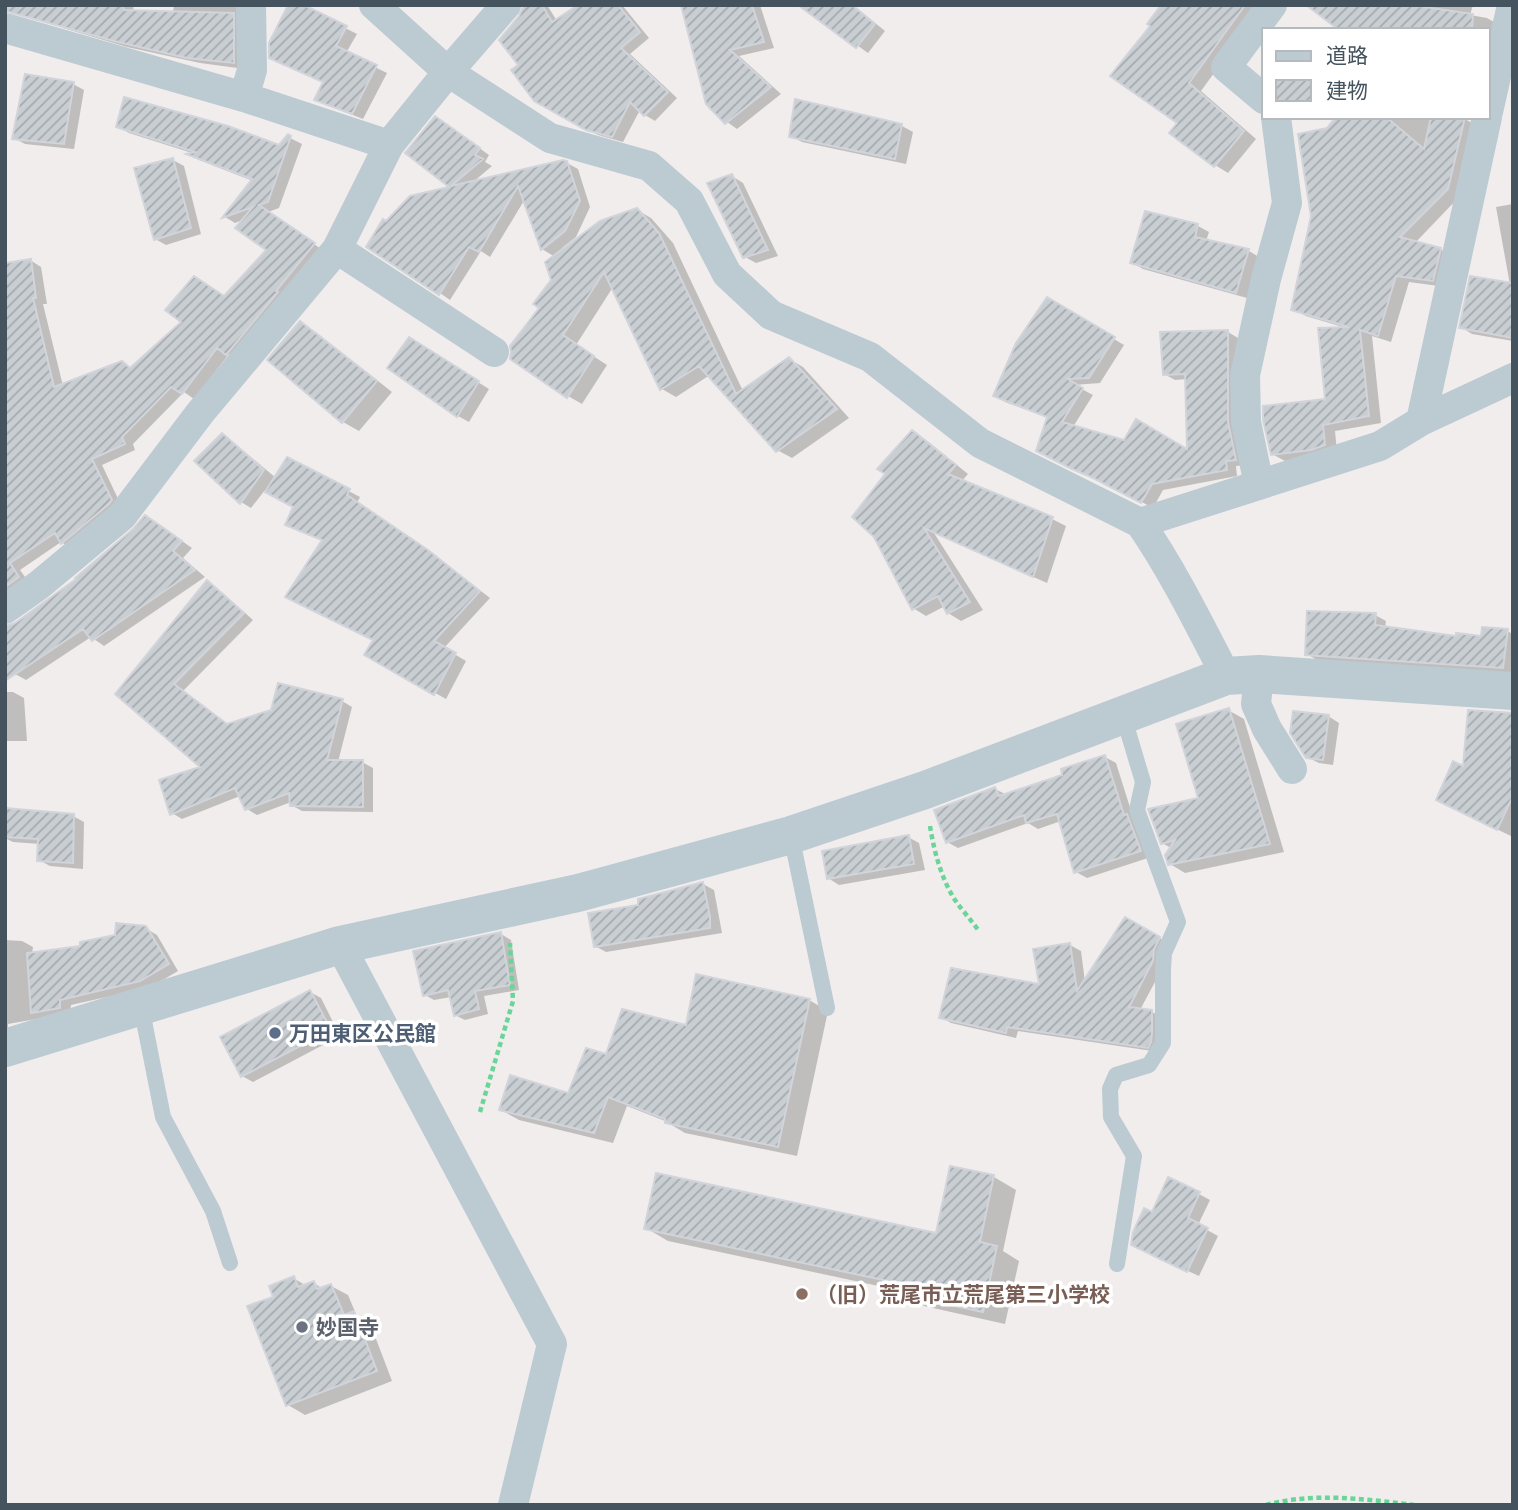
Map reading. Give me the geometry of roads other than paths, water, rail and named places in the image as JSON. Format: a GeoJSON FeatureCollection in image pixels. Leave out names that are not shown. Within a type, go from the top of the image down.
{"type":"FeatureCollection","features":[{"type":"Feature","properties":{"kind":"street"},"geometry":{"type":"LineString","coordinates":[[244,97],[252,70],[251,5]]}},
{"type":"Feature","properties":{"kind":"street"},"geometry":{"type":"LineString","coordinates":[[374,5],[448,72],[551,138],[649,166],[689,201],[727,274],[771,316],[870,357],[980,443],[1147,533],[1199,624],[1243,675],[1267,729],[1292,769]]}},
{"type":"Feature","properties":{"kind":"street"},"geometry":{"type":"LineString","coordinates":[[5,609],[39,585],[122,516],[200,414],[337,249],[389,145],[506,5]]}},
{"type":"Feature","properties":{"kind":"street"},"geometry":{"type":"LineString","coordinates":[[1262,97],[1226,67],[1272,5]]}},
{"type":"Feature","properties":{"kind":"street"},"geometry":{"type":"LineString","coordinates":[[1490,103],[1511,5]]}},
{"type":"Feature","properties":{"kind":"street"},"geometry":{"type":"LineString","coordinates":[[5,29],[244,97],[389,145]]}},
{"type":"Feature","properties":{"kind":"street"},"geometry":{"type":"LineString","coordinates":[[1259,485],[1246,422],[1245,376],[1266,279],[1287,203],[1276,119]]}},
{"type":"Feature","properties":{"kind":"street"},"geometry":{"type":"LineString","coordinates":[[1420,421],[1487,119]]}},
{"type":"Feature","properties":{"kind":"street"},"geometry":{"type":"LineString","coordinates":[[337,249],[494,352]]}},
{"type":"Feature","properties":{"kind":"street"},"geometry":{"type":"LineString","coordinates":[[1147,533],[1259,485],[1380,446],[1420,421],[1513,378]]}},
{"type":"Feature","properties":{"kind":"street"},"geometry":{"type":"LineString","coordinates":[[5,1048],[340,945],[578,893],[791,835],[925,790],[1123,715],[1243,675],[1513,691]]}},
{"type":"Feature","properties":{"kind":"street"},"geometry":{"type":"LineString","coordinates":[[340,945],[552,1344],[513,1505]]}},
{"type":"Feature","properties":{"kind":"lane"},"geometry":{"type":"LineString","coordinates":[[1117,1264],[1134,1156],[1111,1117],[1110,1089],[1116,1075],[1149,1065],[1163,1043],[1164,953],[1178,922],[1137,810],[1143,782],[1123,715]]}},
{"type":"Feature","properties":{"kind":"lane"},"geometry":{"type":"LineString","coordinates":[[791,835],[827,1008]]}},
{"type":"Feature","properties":{"kind":"lane"},"geometry":{"type":"LineString","coordinates":[[141,1006],[163,1117],[213,1211],[230,1263]]}},
{"type":"Feature","properties":{"kind":"place","name":"万田東区公民館"},"geometry":{"type":"Point","coordinates":[275,1033]}},
{"type":"Feature","properties":{"kind":"place","name":"（旧）荒尾市立荒尾第三小学校"},"geometry":{"type":"Point","coordinates":[802,1294]}},
{"type":"Feature","properties":{"kind":"place","name":"妙国寺"},"geometry":{"type":"Point","coordinates":[302,1327]}}]}
